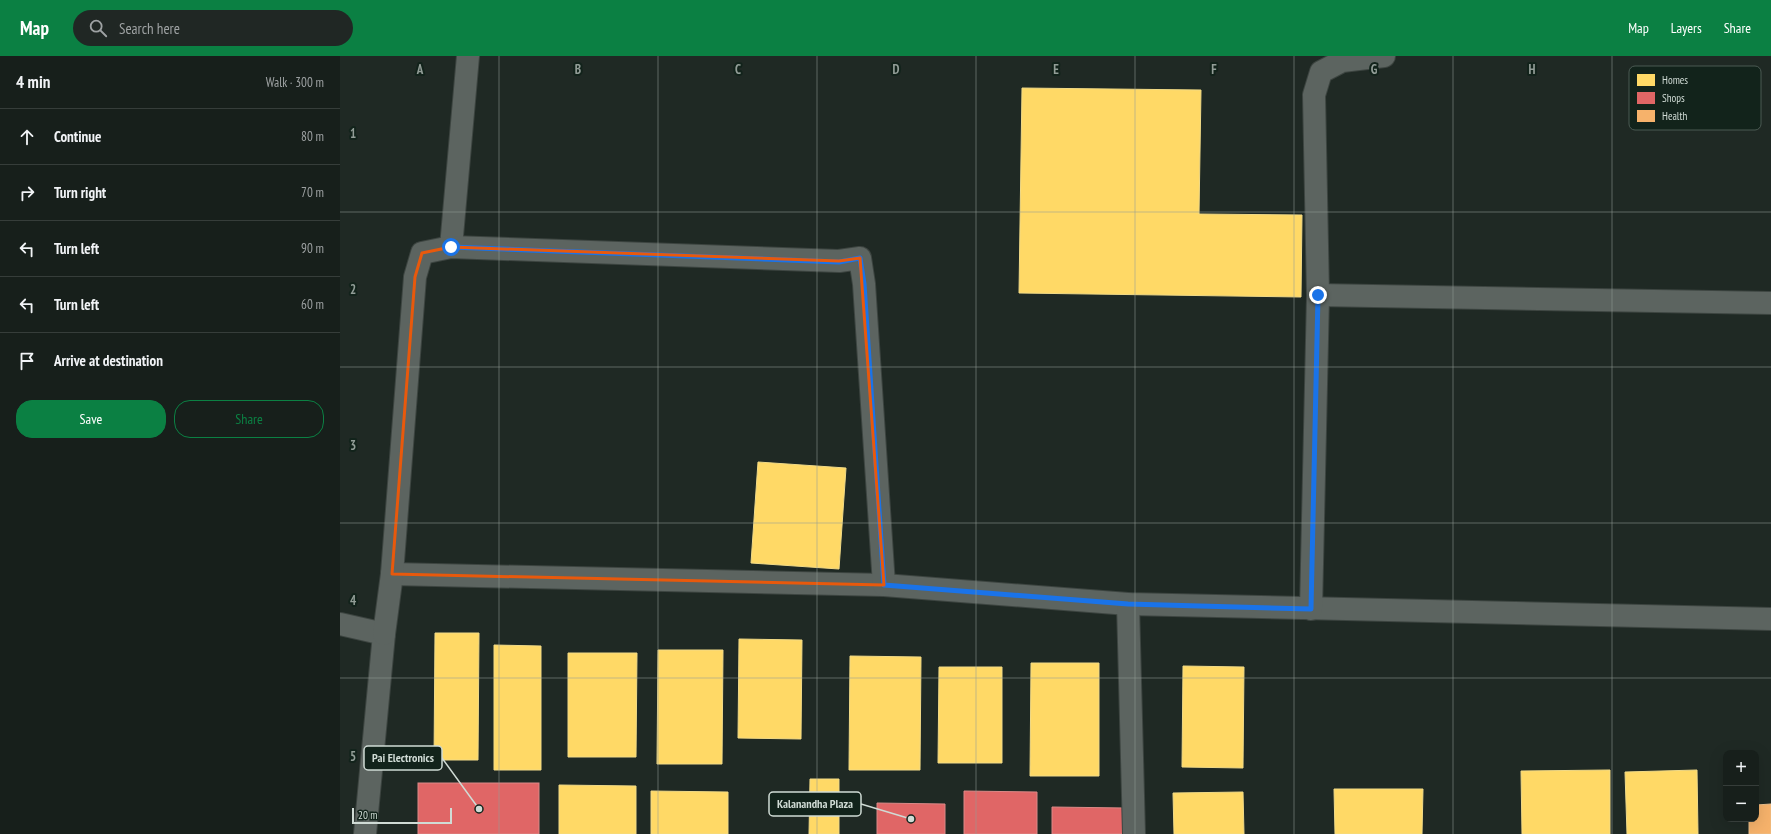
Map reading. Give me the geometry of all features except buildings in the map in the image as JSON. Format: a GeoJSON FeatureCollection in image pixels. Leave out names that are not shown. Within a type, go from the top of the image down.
{"type":"FeatureCollection","features":[{"type":"Feature","properties":{"kind":"street"},"geometry":{"type":"LineString","coordinates":[[451,247],[468,56]]}},
{"type":"Feature","properties":{"kind":"street"},"geometry":{"type":"LineString","coordinates":[[1311,609],[1318,295],[1314,95],[1321,72],[1328,68],[1342,61],[1384,56]]}},
{"type":"Feature","properties":{"kind":"street"},"geometry":{"type":"LineString","coordinates":[[365,834],[384,634],[392,574],[415,276],[422,253],[451,247],[839,262],[860,258],[864,284],[884,585]]}},
{"type":"Feature","properties":{"kind":"street"},"geometry":{"type":"LineString","coordinates":[[1318,295],[1771,303]]}},
{"type":"Feature","properties":{"kind":"street"},"geometry":{"type":"LineString","coordinates":[[392,574],[884,585],[1128,604],[1771,619]]}},
{"type":"Feature","properties":{"kind":"street"},"geometry":{"type":"LineString","coordinates":[[1128,604],[1134,834]]}},
{"type":"Feature","properties":{"kind":"street"},"geometry":{"type":"LineString","coordinates":[[340,624],[384,634]]}},
{"type":"Feature","properties":{"kind":"highlighted area"},"geometry":{"type":"Polygon","coordinates":[[[451,247],[839,261],[860,258],[884,585],[392,574],[415,277],[422,253],[451,247]]]}},
{"type":"Feature","properties":{"kind":"place","name":"Pai Electronics"},"geometry":{"type":"Point","coordinates":[479,809]}},
{"type":"Feature","properties":{"kind":"place","name":"Kalanandha Plaza"},"geometry":{"type":"Point","coordinates":[911,819]}},
{"type":"Feature","properties":{"kind":"route"},"geometry":{"type":"LineString","coordinates":[[451,247],[839,262],[860,258],[864,284],[884,585],[1128,604],[1311,609],[1318,295]]}}]}
